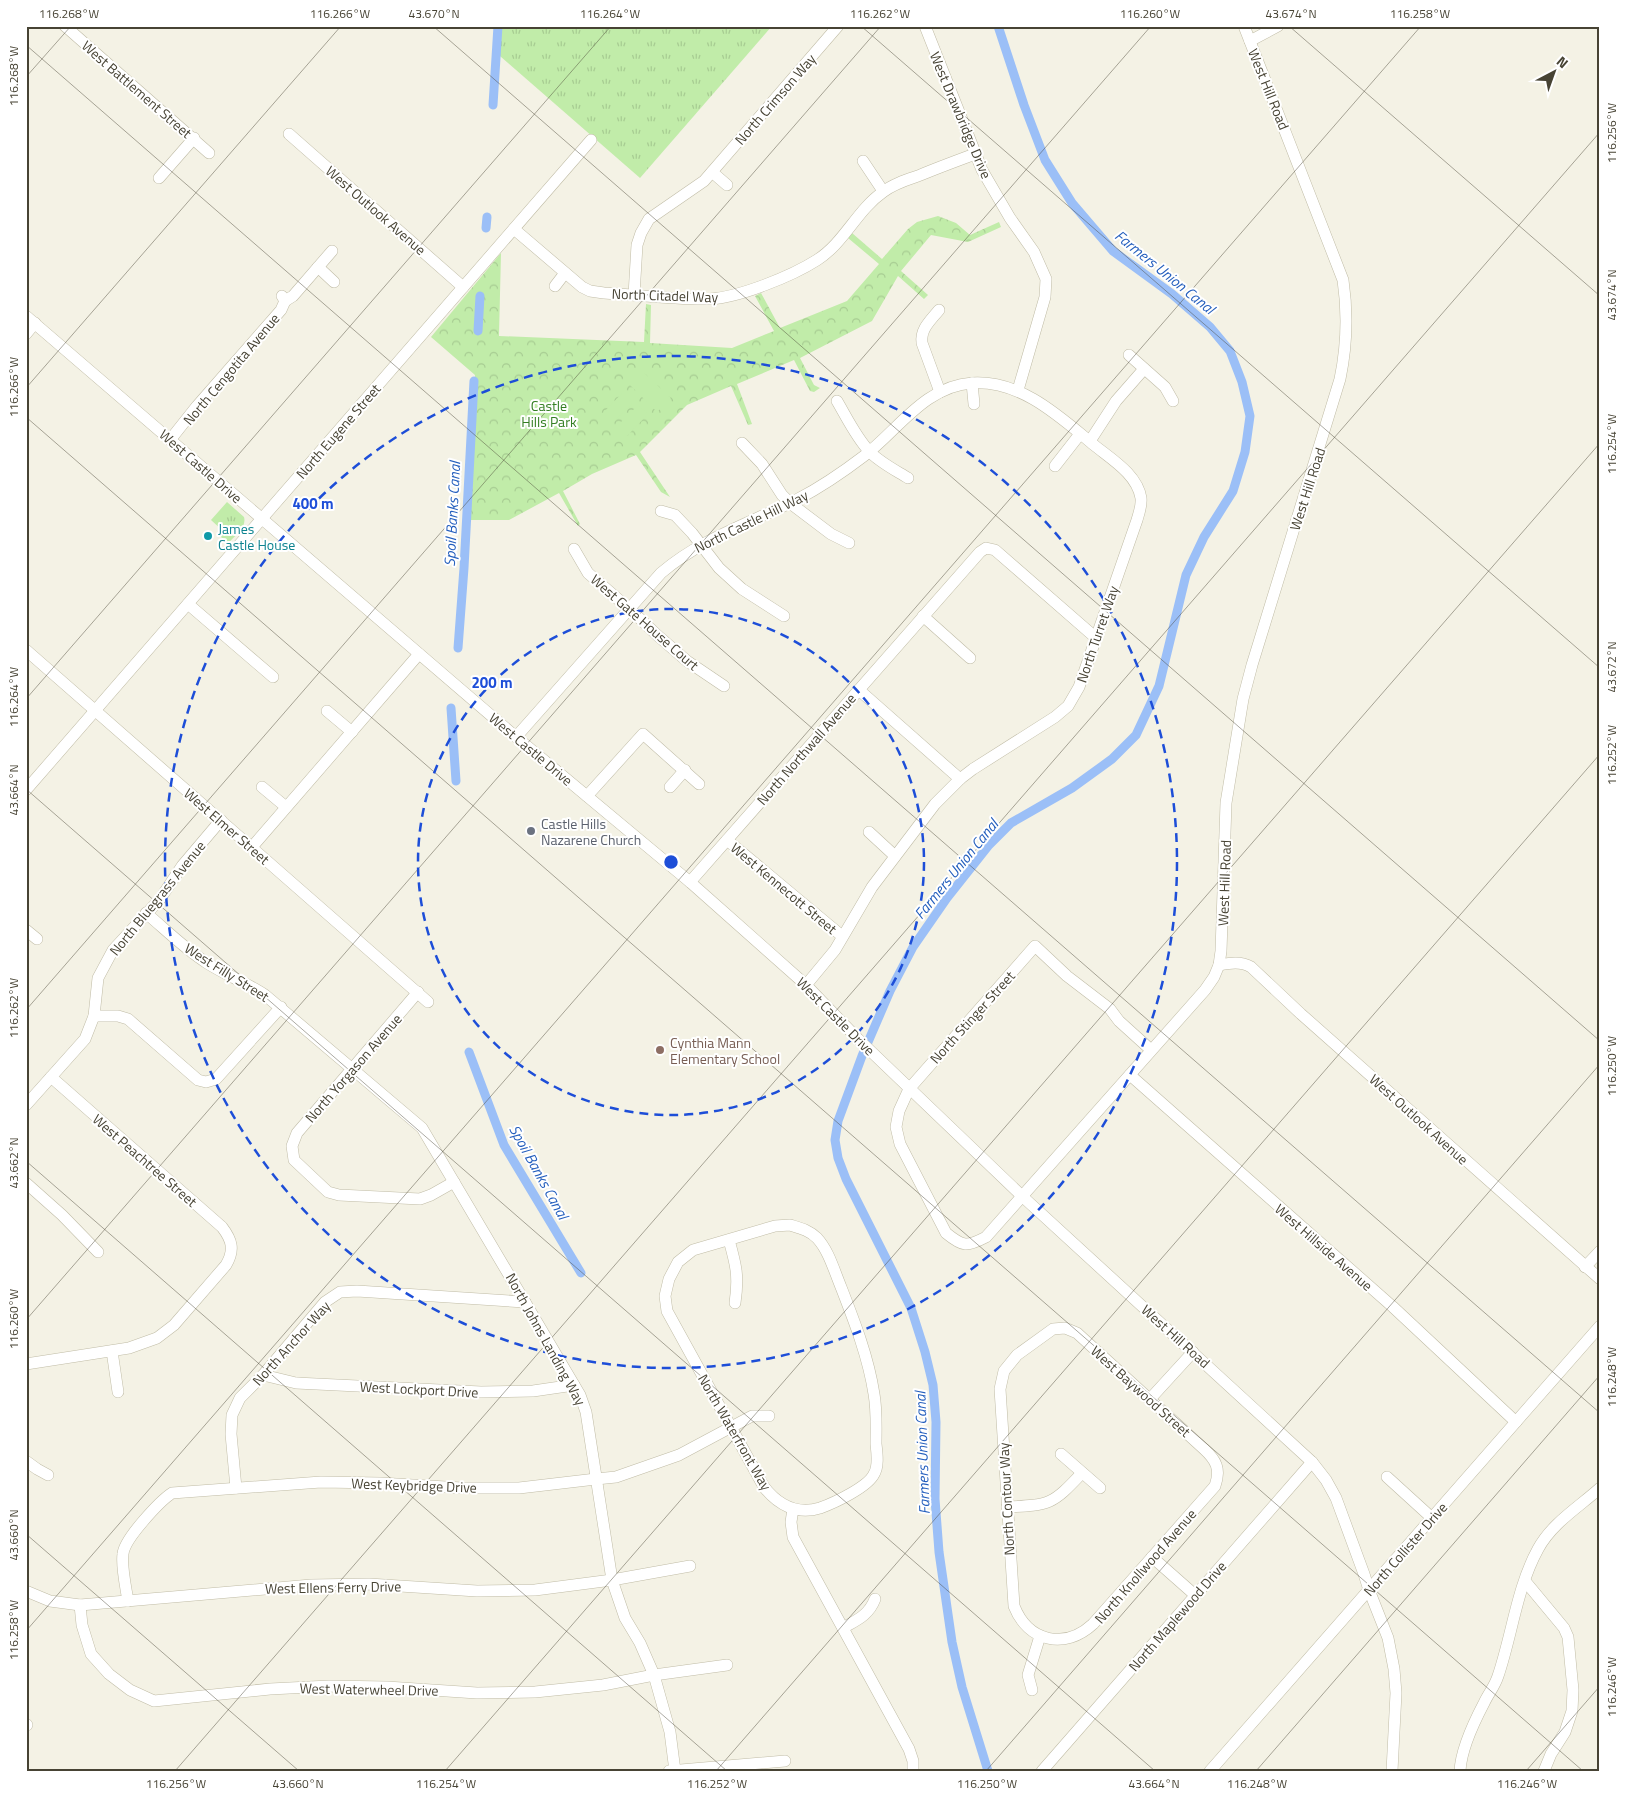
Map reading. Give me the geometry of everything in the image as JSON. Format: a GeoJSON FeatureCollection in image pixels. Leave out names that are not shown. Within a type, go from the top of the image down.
{"type":"FeatureCollection","features":[{"type":"Feature","properties":{"kind":"street","name":"West Battlement Street"},"geometry":{"type":"LineString","coordinates":[[65,26],[209,153]]}},
{"type":"Feature","properties":{"kind":"street","name":"North Crimson Way"},"geometry":{"type":"LineString","coordinates":[[634,295],[638,245],[641,233],[649,219],[704,181],[838,26]]}},
{"type":"Feature","properties":{"kind":"street","name":"West Drawbridge Drive"},"geometry":{"type":"LineString","coordinates":[[925,26],[975,154],[1010,218],[1051,278],[1018,390]]}},
{"type":"Feature","properties":{"kind":"street","name":"West Hill Road"},"geometry":{"type":"LineString","coordinates":[[1244,26],[1343,280],[1347,324],[1340,379],[1252,665],[1238,722],[1226,803],[1222,951],[1219,965],[1214,977],[1205,990],[1022,1197],[1312,1462],[1326,1480],[1336,1498],[1388,1638],[1396,1693],[1392,1771]]}},
{"type":"Feature","properties":{"kind":"street"},"geometry":{"type":"LineString","coordinates":[[1250,41],[1278,26]]}},
{"type":"Feature","properties":{"kind":"street","name":"West Outlook Avenue"},"geometry":{"type":"LineString","coordinates":[[289,134],[463,287]]}},
{"type":"Feature","properties":{"kind":"street"},"geometry":{"type":"LineString","coordinates":[[159,178],[194,138]]}},
{"type":"Feature","properties":{"kind":"street","name":"North Eugene Street"},"geometry":{"type":"LineString","coordinates":[[26,790],[591,140]]}},
{"type":"Feature","properties":{"kind":"street","name":"North Citadel Way"},"geometry":{"type":"LineString","coordinates":[[514,229],[582,287],[590,291],[604,294],[694,299],[728,296],[753,289],[801,269],[818,259],[829,250],[868,205],[883,191],[975,154]]}},
{"type":"Feature","properties":{"kind":"street"},"geometry":{"type":"LineString","coordinates":[[863,161],[883,191]]}},
{"type":"Feature","properties":{"kind":"street"},"geometry":{"type":"LineString","coordinates":[[712,172],[727,185]]}},
{"type":"Feature","properties":{"kind":"street","name":"North Cengotita Avenue"},"geometry":{"type":"LineString","coordinates":[[170,440],[197,406],[281,310],[284,298],[293,296],[332,251]]}},
{"type":"Feature","properties":{"kind":"street"},"geometry":{"type":"LineString","coordinates":[[318,267],[334,282]]}},
{"type":"Feature","properties":{"kind":"street"},"geometry":{"type":"LineString","coordinates":[[555,286],[565,273]]}},
{"type":"Feature","properties":{"kind":"street"},"geometry":{"type":"LineString","coordinates":[[939,310],[924,328],[921,335],[922,343],[940,392]]}},
{"type":"Feature","properties":{"kind":"street"},"geometry":{"type":"LineString","coordinates":[[26,334],[31,320]]}},
{"type":"Feature","properties":{"kind":"street","name":"West Castle Drive"},"geometry":{"type":"LineString","coordinates":[[31,320],[516,737],[690,882],[806,986],[870,1051],[1022,1197]]}},
{"type":"Feature","properties":{"kind":"street"},"geometry":{"type":"LineString","coordinates":[[1129,354],[1164,387],[1173,401]]}},
{"type":"Feature","properties":{"kind":"street"},"geometry":{"type":"LineString","coordinates":[[1055,466],[1085,438],[1144,370]]}},
{"type":"Feature","properties":{"kind":"street"},"geometry":{"type":"LineString","coordinates":[[972,383],[974,404]]}},
{"type":"Feature","properties":{"kind":"street","name":"North Castle Hill Way"},"geometry":{"type":"LineString","coordinates":[[516,737],[661,573],[678,558],[700,544],[790,503],[827,483],[869,452],[916,407],[940,392],[972,383],[995,384],[1018,390]]}},
{"type":"Feature","properties":{"kind":"street","name":"North Turret Way"},"geometry":{"type":"LineString","coordinates":[[806,986],[827,962],[872,887],[935,804],[960,779],[1055,717],[1068,706],[1079,687],[1137,520],[1141,498],[1135,482],[1122,468],[1041,404],[1018,390]]}},
{"type":"Feature","properties":{"kind":"street"},"geometry":{"type":"LineString","coordinates":[[837,402],[869,452],[908,478]]}},
{"type":"Feature","properties":{"kind":"street"},"geometry":{"type":"LineString","coordinates":[[742,443],[762,464],[782,495],[790,503],[831,534],[849,543]]}},
{"type":"Feature","properties":{"kind":"street"},"geometry":{"type":"LineString","coordinates":[[661,511],[675,515],[719,568],[742,589],[784,616]]}},
{"type":"Feature","properties":{"kind":"street","name":"North Northwall Avenue"},"geometry":{"type":"LineString","coordinates":[[690,882],[923,616],[980,552],[986,548],[995,550],[1096,638]]}},
{"type":"Feature","properties":{"kind":"street","name":"West Gate House Court"},"geometry":{"type":"LineString","coordinates":[[574,549],[588,573],[657,635],[724,686]]}},
{"type":"Feature","properties":{"kind":"street"},"geometry":{"type":"LineString","coordinates":[[188,604],[273,677]]}},
{"type":"Feature","properties":{"kind":"street"},"geometry":{"type":"LineString","coordinates":[[923,616],[970,658]]}},
{"type":"Feature","properties":{"kind":"street","name":"West Elmer Street"},"geometry":{"type":"LineString","coordinates":[[26,650],[428,1002]]}},
{"type":"Feature","properties":{"kind":"street"},"geometry":{"type":"LineString","coordinates":[[252,847],[420,654]]}},
{"type":"Feature","properties":{"kind":"street"},"geometry":{"type":"LineString","coordinates":[[859,690],[960,779]]}},
{"type":"Feature","properties":{"kind":"street"},"geometry":{"type":"LineString","coordinates":[[327,711],[352,732]]}},
{"type":"Feature","properties":{"kind":"street"},"geometry":{"type":"LineString","coordinates":[[587,796],[643,734],[699,784]]}},
{"type":"Feature","properties":{"kind":"street"},"geometry":{"type":"LineString","coordinates":[[670,786],[685,770]]}},
{"type":"Feature","properties":{"kind":"street"},"geometry":{"type":"LineString","coordinates":[[262,787],[286,808]]}},
{"type":"Feature","properties":{"kind":"street","name":"North Bluegrass Avenue"},"geometry":{"type":"LineString","coordinates":[[26,1105],[85,1039],[94,1016],[98,978],[113,950],[160,899],[182,866],[221,820]]}},
{"type":"Feature","properties":{"kind":"street"},"geometry":{"type":"LineString","coordinates":[[869,832],[895,856]]}},
{"type":"Feature","properties":{"kind":"street","name":"West Kennecott Street"},"geometry":{"type":"LineString","coordinates":[[727,840],[842,936]]}},
{"type":"Feature","properties":{"kind":"street","name":"West Filly Street"},"geometry":{"type":"LineString","coordinates":[[146,913],[191,952],[209,964],[248,983],[281,1007],[353,1068]]}},
{"type":"Feature","properties":{"kind":"street"},"geometry":{"type":"LineString","coordinates":[[26,930],[37,939]]}},
{"type":"Feature","properties":{"kind":"street","name":"North Stinger Street"},"geometry":{"type":"LineString","coordinates":[[1022,1197],[986,1237],[972,1245],[958,1243],[946,1233],[900,1144],[896,1127],[899,1111],[909,1088],[1035,946],[1067,976],[1110,1008],[1119,1021],[1151,1050]]}},
{"type":"Feature","properties":{"kind":"street","name":"West Outlook Avenue"},"geometry":{"type":"LineString","coordinates":[[1219,965],[1236,962],[1251,966],[1301,1014],[1600,1279]]}},
{"type":"Feature","properties":{"kind":"street","name":"North Yorgason Avenue"},"geometry":{"type":"LineString","coordinates":[[418,992],[297,1133],[292,1146],[294,1160],[328,1192],[340,1195],[420,1199],[454,1182]]}},
{"type":"Feature","properties":{"kind":"street"},"geometry":{"type":"LineString","coordinates":[[94,1016],[118,1016],[128,1019],[198,1080],[206,1082],[216,1079],[281,1007]]}},
{"type":"Feature","properties":{"kind":"street","name":"North Johns Landing Way"},"geometry":{"type":"LineString","coordinates":[[353,1068],[422,1128],[580,1395],[586,1412],[612,1580],[626,1618],[640,1643],[654,1675],[670,1732],[673,1770]]}},
{"type":"Feature","properties":{"kind":"street","name":"West Hillside Avenue"},"geometry":{"type":"LineString","coordinates":[[1130,1075],[1393,1308],[1516,1422]]}},
{"type":"Feature","properties":{"kind":"street","name":"West Peachtree Street"},"geometry":{"type":"LineString","coordinates":[[51,1077],[230,1236],[232,1248],[226,1265],[174,1325],[158,1338],[129,1348],[112,1351]]}},
{"type":"Feature","properties":{"kind":"street"},"geometry":{"type":"LineString","coordinates":[[26,1183],[62,1215],[98,1252]]}},
{"type":"Feature","properties":{"kind":"street"},"geometry":{"type":"LineString","coordinates":[[734,1303],[738,1284],[729,1240],[775,1226],[790,1225],[804,1229],[816,1238],[825,1250],[859,1332],[874,1395],[877,1464],[874,1474],[864,1485],[828,1505],[814,1510],[793,1509],[791,1522],[793,1537],[908,1749],[913,1761],[913,1771]]}},
{"type":"Feature","properties":{"kind":"street","name":"North Waterfront Way"},"geometry":{"type":"LineString","coordinates":[[729,1240],[693,1250],[678,1262],[669,1279],[665,1296],[667,1311],[764,1487],[772,1497],[793,1509]]}},
{"type":"Feature","properties":{"kind":"street"},"geometry":{"type":"LineString","coordinates":[[1586,1267],[1600,1251]]}},
{"type":"Feature","properties":{"kind":"street","name":"North Anchor Way"},"geometry":{"type":"LineString","coordinates":[[236,1488],[230,1434],[232,1415],[240,1398],[264,1375],[325,1302],[340,1292],[357,1291],[525,1302]]}},
{"type":"Feature","properties":{"kind":"street","name":"North Collister Drive"},"geometry":{"type":"LineString","coordinates":[[1210,1771],[1600,1326]]}},
{"type":"Feature","properties":{"kind":"street","name":"West Baywood Street"},"geometry":{"type":"LineString","coordinates":[[1065,1328],[1077,1333],[1214,1458]]}},
{"type":"Feature","properties":{"kind":"street","name":"North Contour Way"},"geometry":{"type":"LineString","coordinates":[[1040,1636],[1023,1624],[1014,1606],[1000,1389],[1004,1371],[1017,1355],[1053,1329],[1065,1328]]}},
{"type":"Feature","properties":{"kind":"street"},"geometry":{"type":"LineString","coordinates":[[26,1364],[112,1351],[118,1392]]}},
{"type":"Feature","properties":{"kind":"street"},"geometry":{"type":"LineString","coordinates":[[1150,1399],[1193,1352]]}},
{"type":"Feature","properties":{"kind":"street","name":"West Lockport Drive"},"geometry":{"type":"LineString","coordinates":[[264,1375],[296,1383],[482,1392],[533,1391],[574,1385]]}},
{"type":"Feature","properties":{"kind":"street","name":"West Keybridge Drive"},"geometry":{"type":"LineString","coordinates":[[128,1601],[124,1549],[131,1536],[163,1499],[172,1494],[331,1482],[380,1482],[462,1488],[519,1488],[596,1480],[616,1476],[679,1455],[752,1416],[769,1416]]}},
{"type":"Feature","properties":{"kind":"street"},"geometry":{"type":"LineString","coordinates":[[1061,1454],[1100,1488]]}},
{"type":"Feature","properties":{"kind":"street","name":"North Knollwood Avenue"},"geometry":{"type":"LineString","coordinates":[[1040,1636],[1058,1640],[1068,1639],[1086,1631],[1215,1486],[1218,1467],[1214,1458]]}},
{"type":"Feature","properties":{"kind":"street"},"geometry":{"type":"LineString","coordinates":[[26,1461],[48,1475]]}},
{"type":"Feature","properties":{"kind":"street","name":"North Maplewood Drive"},"geometry":{"type":"LineString","coordinates":[[1042,1771],[1312,1462]]}},
{"type":"Feature","properties":{"kind":"street"},"geometry":{"type":"LineString","coordinates":[[1007,1507],[1040,1505],[1049,1502],[1065,1491],[1082,1473]]}},
{"type":"Feature","properties":{"kind":"street"},"geometry":{"type":"LineString","coordinates":[[1387,1477],[1432,1518]]}},
{"type":"Feature","properties":{"kind":"street"},"geometry":{"type":"LineString","coordinates":[[1460,1771],[1464,1749],[1483,1704],[1498,1678],[1525,1581],[1538,1549],[1567,1514],[1600,1488]]}},
{"type":"Feature","properties":{"kind":"street"},"geometry":{"type":"LineString","coordinates":[[1152,1557],[1195,1596]]}},
{"type":"Feature","properties":{"kind":"street","name":"West Ellens Ferry Drive"},"geometry":{"type":"LineString","coordinates":[[26,1591],[50,1600],[80,1605],[311,1584],[369,1584],[476,1591],[535,1590],[612,1580],[690,1566]]}},
{"type":"Feature","properties":{"kind":"street"},"geometry":{"type":"LineString","coordinates":[[1525,1581],[1564,1628],[1568,1637],[1573,1690],[1572,1711],[1565,1732],[1551,1754],[1544,1771]]}},
{"type":"Feature","properties":{"kind":"street"},"geometry":{"type":"LineString","coordinates":[[843,1628],[864,1616],[872,1608],[875,1599]]}},
{"type":"Feature","properties":{"kind":"street","name":"West Waterwheel Drive"},"geometry":{"type":"LineString","coordinates":[[80,1605],[82,1625],[91,1654],[109,1674],[123,1685],[154,1701],[270,1689],[329,1686],[387,1687],[477,1693],[535,1692],[603,1685],[654,1675],[727,1665]]}},
{"type":"Feature","properties":{"kind":"street"},"geometry":{"type":"LineString","coordinates":[[1032,1690],[1028,1675],[1040,1636]]}},
{"type":"Feature","properties":{"kind":"street"},"geometry":{"type":"LineString","coordinates":[[673,1770],[784,1760]]}},
{"type":"Feature","properties":{"kind":"green space"},"geometry":{"type":"Polygon","coordinates":[[[495,26],[772,26],[640,178],[493,50],[495,26]]]}},
{"type":"Feature","properties":{"kind":"green space","name":"Castle Hills Park"},"geometry":{"type":"Polygon","coordinates":[[[938,216],[956,223],[970,235],[999,222],[1001,227],[968,242],[931,235],[901,271],[928,295],[924,299],[898,276],[872,321],[800,358],[814,385],[820,388],[814,392],[810,391],[794,360],[737,384],[752,424],[748,425],[731,386],[687,405],[640,452],[670,497],[661,492],[636,455],[592,474],[563,491],[580,524],[578,526],[559,493],[509,520],[468,520],[475,375],[431,337],[501,253],[499,336],[644,342],[646,304],[651,305],[650,343],[732,348],[774,331],[755,296],[761,293],[780,328],[847,301],[879,264],[848,238],[852,233],[882,259],[908,229],[917,222],[938,216]]]}},
{"type":"Feature","properties":{"kind":"green space"},"geometry":{"type":"Polygon","coordinates":[[[640,369],[671,398],[657,412],[627,382],[640,369]]]}},
{"type":"Feature","properties":{"kind":"green space"},"geometry":{"type":"Polygon","coordinates":[[[624,391],[634,401],[613,423],[603,413],[624,391]]]}},
{"type":"Feature","properties":{"kind":"green space"},"geometry":{"type":"Polygon","coordinates":[[[638,405],[648,414],[627,436],[617,426],[638,405]]]}},
{"type":"Feature","properties":{"kind":"green space"},"geometry":{"type":"Polygon","coordinates":[[[227,502],[244,517],[244,524],[240,531],[228,543],[221,537],[223,531],[211,520],[227,502]]]}},
{"type":"Feature","properties":{"kind":"waterway","name":"Spoil Banks Canal"},"geometry":{"type":"LineString","coordinates":[[493,105],[498,26]]}},
{"type":"Feature","properties":{"kind":"waterway","name":"Farmers Union Canal"},"geometry":{"type":"LineString","coordinates":[[988,1771],[962,1687],[952,1642],[939,1552],[935,1499],[936,1422],[933,1385],[911,1308],[846,1179],[838,1158],[835,1140],[838,1121],[862,1056],[890,991],[913,947],[947,898],[989,845],[1011,823],[1072,788],[1112,759],[1136,735],[1159,686],[1186,575],[1204,537],[1233,491],[1245,452],[1250,416],[1242,382],[1230,351],[1210,327],[1172,294],[1113,251],[1072,203],[1045,160],[1024,105],[998,26]]}},
{"type":"Feature","properties":{"kind":"waterway","name":"Spoil Banks Canal"},"geometry":{"type":"LineString","coordinates":[[486,228],[487,217]]}},
{"type":"Feature","properties":{"kind":"waterway"},"geometry":{"type":"LineString","coordinates":[[478,331],[480,296]]}},
{"type":"Feature","properties":{"kind":"waterway","name":"Spoil Banks Canal"},"geometry":{"type":"LineString","coordinates":[[458,648],[474,381]]}},
{"type":"Feature","properties":{"kind":"waterway"},"geometry":{"type":"LineString","coordinates":[[451,708],[456,781]]}},
{"type":"Feature","properties":{"kind":"waterway","name":"Spoil Banks Canal"},"geometry":{"type":"LineString","coordinates":[[469,1052],[504,1145],[581,1273]]}},
{"type":"Feature","properties":{"kind":"place","name":"James Castle House"},"geometry":{"type":"Point","coordinates":[208,536]}},
{"type":"Feature","properties":{"kind":"place","name":"Castle Hills Nazarene Church"},"geometry":{"type":"Point","coordinates":[531,831]}},
{"type":"Feature","properties":{"kind":"place","name":"Cynthia Mann Elementary School"},"geometry":{"type":"Point","coordinates":[660,1050]}}]}
